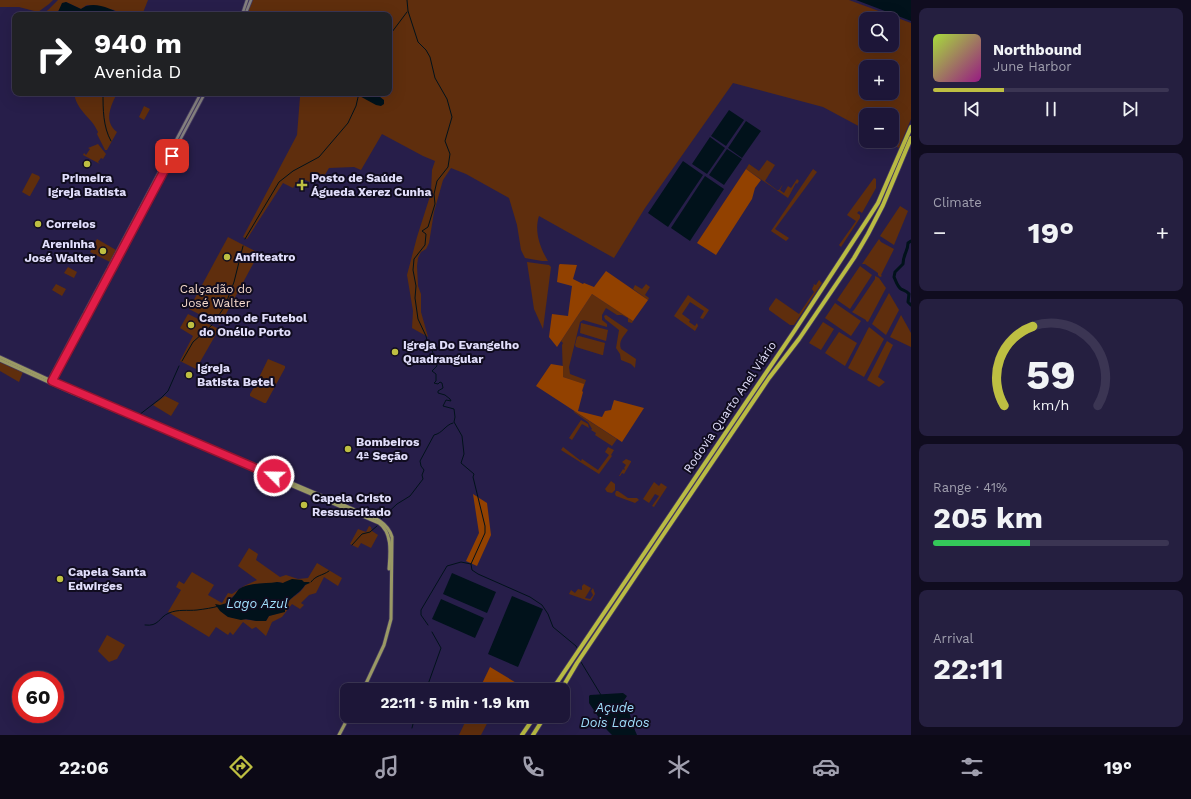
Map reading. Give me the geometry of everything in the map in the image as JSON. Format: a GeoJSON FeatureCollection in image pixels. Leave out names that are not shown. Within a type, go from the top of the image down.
{"type":"FeatureCollection","features":[{"type":"Feature","properties":{"kind":"highway","name":"Rodovia Quarto Anel Viário"},"geometry":{"type":"LineString","coordinates":[[557,683],[821,291],[875,208],[911,127]]}},
{"type":"Feature","properties":{"kind":"highway","name":"Rodovia Quarto Anel Viário"},"geometry":{"type":"LineString","coordinates":[[565,683],[577,663],[765,384],[791,350],[854,258],[868,234],[894,180],[911,138]]}},
{"type":"Feature","properties":{"kind":"highway"},"geometry":{"type":"LineString","coordinates":[[821,291],[828,296]]}},
{"type":"Feature","properties":{"kind":"highway"},"geometry":{"type":"LineString","coordinates":[[784,345],[791,350]]}},
{"type":"Feature","properties":{"kind":"highway"},"geometry":{"type":"LineString","coordinates":[[698,472],[705,474]]}},
{"type":"Feature","properties":{"kind":"highway"},"geometry":{"type":"LineString","coordinates":[[689,486],[694,490]]}},
{"type":"Feature","properties":{"kind":"highway"},"geometry":{"type":"LineString","coordinates":[[651,542],[656,546]]}},
{"type":"Feature","properties":{"kind":"highway"},"geometry":{"type":"LineString","coordinates":[[604,611],[610,614]]}},
{"type":"Feature","properties":{"kind":"highway"},"geometry":{"type":"LineString","coordinates":[[522,735],[530,723]]}},
{"type":"Feature","properties":{"kind":"highway"},"geometry":{"type":"LineString","coordinates":[[533,735],[541,723]]}},
{"type":"Feature","properties":{"kind":"main road"},"geometry":{"type":"LineString","coordinates":[[243,12],[248,0]]}},
{"type":"Feature","properties":{"kind":"main road"},"geometry":{"type":"LineString","coordinates":[[246,12],[251,0]]}},
{"type":"Feature","properties":{"kind":"main road"},"geometry":{"type":"LineString","coordinates":[[151,192],[200,96]]}},
{"type":"Feature","properties":{"kind":"main road"},"geometry":{"type":"LineString","coordinates":[[50,381],[203,96]]}},
{"type":"Feature","properties":{"kind":"main road"},"geometry":{"type":"LineString","coordinates":[[0,357],[50,381]]}},
{"type":"Feature","properties":{"kind":"main road"},"geometry":{"type":"LineString","coordinates":[[0,360],[382,522],[388,528],[390,538],[391,619],[386,638],[365,683]]}},
{"type":"Feature","properties":{"kind":"main road"},"geometry":{"type":"LineString","coordinates":[[340,735],[346,723]]}},
{"type":"Feature","properties":{"kind":"green space"},"geometry":{"type":"Polygon","coordinates":[[[0,0],[53,0],[38,12],[19,7],[0,7],[0,0]]]}},
{"type":"Feature","properties":{"kind":"green space"},"geometry":{"type":"Polygon","coordinates":[[[58,0],[148,0],[143,12],[117,12],[114,10],[87,5],[81,9],[66,2],[58,11],[59,12],[45,12],[58,0]]]}},
{"type":"Feature","properties":{"kind":"green space"},"geometry":{"type":"Polygon","coordinates":[[[251,0],[849,0],[881,12],[859,12],[859,52],[899,52],[899,19],[911,23],[911,119],[899,148],[899,108],[859,108],[859,126],[823,107],[733,83],[645,208],[614,258],[539,216],[537,228],[539,239],[548,261],[525,258],[521,250],[517,225],[509,198],[466,174],[451,168],[443,180],[434,212],[429,243],[418,258],[418,286],[421,294],[421,312],[428,337],[412,328],[413,311],[407,275],[431,193],[432,170],[435,161],[382,134],[361,170],[354,167],[329,168],[323,178],[315,173],[310,182],[300,178],[293,188],[283,183],[247,239],[243,237],[297,135],[299,96],[392,96],[392,12],[246,12],[251,0]]]}},
{"type":"Feature","properties":{"kind":"green space"},"geometry":{"type":"Polygon","coordinates":[[[75,96],[116,96],[109,118],[110,123],[117,132],[107,150],[105,150],[97,134],[98,132],[92,122],[78,105],[75,96]]]}},
{"type":"Feature","properties":{"kind":"green space"},"geometry":{"type":"Polygon","coordinates":[[[144,106],[150,109],[144,120],[139,117],[144,106]]]}},
{"type":"Feature","properties":{"kind":"green space"},"geometry":{"type":"Polygon","coordinates":[[[98,144],[106,154],[103,159],[101,158],[98,162],[100,164],[83,155],[84,153],[86,155],[90,149],[88,148],[98,144]]]}},
{"type":"Feature","properties":{"kind":"green space"},"geometry":{"type":"Polygon","coordinates":[[[767,160],[775,165],[765,181],[777,190],[779,190],[783,184],[780,190],[784,193],[788,186],[791,188],[797,179],[799,181],[797,184],[796,183],[788,198],[746,169],[749,164],[759,171],[767,160]]]}},
{"type":"Feature","properties":{"kind":"green space"},"geometry":{"type":"Polygon","coordinates":[[[813,169],[817,172],[775,229],[789,238],[786,241],[771,231],[813,169]]]}},
{"type":"Feature","properties":{"kind":"green space"},"geometry":{"type":"Polygon","coordinates":[[[32,173],[40,178],[29,196],[22,192],[32,173]]]}},
{"type":"Feature","properties":{"kind":"green space"},"geometry":{"type":"Polygon","coordinates":[[[874,178],[876,179],[876,188],[862,213],[859,211],[857,213],[860,215],[860,218],[841,247],[839,245],[856,221],[847,215],[874,178]]]}},
{"type":"Feature","properties":{"kind":"green space"},"geometry":{"type":"Polygon","coordinates":[[[900,206],[908,211],[894,245],[880,236],[900,206]]]}},
{"type":"Feature","properties":{"kind":"green space","name":"Calçadão do José Walter"},"geometry":{"type":"Polygon","coordinates":[[[228,237],[259,253],[220,325],[189,309],[228,237]]]}},
{"type":"Feature","properties":{"kind":"green space","name":"Areninha José Walter"},"geometry":{"type":"Polygon","coordinates":[[[97,239],[116,250],[110,262],[90,252],[97,239]]]}},
{"type":"Feature","properties":{"kind":"green space"},"geometry":{"type":"Polygon","coordinates":[[[879,239],[881,242],[894,249],[881,275],[882,276],[880,277],[878,273],[865,264],[862,264],[879,239]]]}},
{"type":"Feature","properties":{"kind":"green space"},"geometry":{"type":"Polygon","coordinates":[[[527,262],[549,265],[551,267],[543,329],[534,309],[527,262]]]}},
{"type":"Feature","properties":{"kind":"green space"},"geometry":{"type":"Polygon","coordinates":[[[860,266],[872,275],[850,309],[837,300],[860,266]]]}},
{"type":"Feature","properties":{"kind":"green space"},"geometry":{"type":"Polygon","coordinates":[[[68,267],[77,272],[74,278],[64,273],[68,267]]]}},
{"type":"Feature","properties":{"kind":"green space"},"geometry":{"type":"Polygon","coordinates":[[[875,276],[879,278],[886,288],[868,322],[852,312],[875,279],[875,276]]]}},
{"type":"Feature","properties":{"kind":"green space"},"geometry":{"type":"Polygon","coordinates":[[[819,280],[822,283],[794,325],[790,325],[769,310],[776,298],[799,314],[814,292],[812,289],[813,284],[816,285],[819,280]]]}},
{"type":"Feature","properties":{"kind":"green space"},"geometry":{"type":"Polygon","coordinates":[[[56,284],[66,289],[62,296],[52,290],[56,284]]]}},
{"type":"Feature","properties":{"kind":"green space"},"geometry":{"type":"Polygon","coordinates":[[[646,284],[650,287],[645,295],[649,298],[648,300],[633,289],[635,285],[642,289],[646,284]]]}},
{"type":"Feature","properties":{"kind":"green space"},"geometry":{"type":"Polygon","coordinates":[[[889,293],[899,310],[886,335],[872,324],[889,293]]]}},
{"type":"Feature","properties":{"kind":"green space"},"geometry":{"type":"Polygon","coordinates":[[[592,294],[633,321],[632,323],[628,322],[628,318],[622,315],[617,315],[606,308],[602,315],[602,320],[607,324],[607,327],[583,320],[580,322],[569,367],[570,374],[586,380],[582,392],[583,384],[563,377],[563,343],[561,341],[592,294]]]}},
{"type":"Feature","properties":{"kind":"green space"},"geometry":{"type":"Polygon","coordinates":[[[688,295],[709,310],[703,319],[700,318],[704,311],[690,302],[682,314],[695,326],[697,323],[698,326],[695,331],[674,316],[688,295]]]}},
{"type":"Feature","properties":{"kind":"green space"},"geometry":{"type":"Polygon","coordinates":[[[835,303],[861,321],[851,336],[825,318],[835,303]]]}},
{"type":"Feature","properties":{"kind":"green space"},"geometry":{"type":"Polygon","coordinates":[[[188,314],[219,329],[196,369],[180,361],[193,336],[180,328],[188,314]]]}},
{"type":"Feature","properties":{"kind":"green space"},"geometry":{"type":"Polygon","coordinates":[[[606,315],[628,330],[622,339],[620,346],[621,349],[636,359],[635,368],[631,364],[621,360],[620,354],[616,348],[619,330],[605,319],[604,316],[606,315]]]}},
{"type":"Feature","properties":{"kind":"green space"},"geometry":{"type":"Polygon","coordinates":[[[901,315],[911,333],[911,347],[890,337],[901,315]]]}},
{"type":"Feature","properties":{"kind":"green space"},"geometry":{"type":"Polygon","coordinates":[[[823,322],[834,329],[821,350],[809,343],[823,322]]]}},
{"type":"Feature","properties":{"kind":"green space"},"geometry":{"type":"Polygon","coordinates":[[[581,323],[608,330],[606,341],[580,333],[581,323]]]}},
{"type":"Feature","properties":{"kind":"green space"},"geometry":{"type":"Polygon","coordinates":[[[869,327],[884,339],[864,377],[848,368],[869,327]]]}},
{"type":"Feature","properties":{"kind":"green space"},"geometry":{"type":"Polygon","coordinates":[[[839,332],[857,343],[845,366],[825,353],[839,332]]]}},
{"type":"Feature","properties":{"kind":"green space"},"geometry":{"type":"Polygon","coordinates":[[[579,336],[605,343],[603,355],[576,347],[577,337],[579,336]]]}},
{"type":"Feature","properties":{"kind":"green space"},"geometry":{"type":"Polygon","coordinates":[[[887,341],[893,345],[878,377],[885,382],[879,387],[867,380],[887,341]]]}},
{"type":"Feature","properties":{"kind":"green space"},"geometry":{"type":"Polygon","coordinates":[[[268,359],[285,366],[285,368],[266,403],[264,403],[250,396],[250,394],[268,359]]]}},
{"type":"Feature","properties":{"kind":"green space"},"geometry":{"type":"Polygon","coordinates":[[[0,361],[23,372],[19,382],[0,371],[0,361]]]}},
{"type":"Feature","properties":{"kind":"green space"},"geometry":{"type":"Polygon","coordinates":[[[165,396],[179,403],[171,416],[153,405],[165,396]]]}},
{"type":"Feature","properties":{"kind":"green space"},"geometry":{"type":"Polygon","coordinates":[[[574,411],[617,439],[612,446],[595,435],[596,433],[591,430],[592,429],[588,422],[574,411]]]}},
{"type":"Feature","properties":{"kind":"green space"},"geometry":{"type":"Polygon","coordinates":[[[581,420],[588,424],[589,428],[582,424],[572,440],[569,438],[581,420]]]}},
{"type":"Feature","properties":{"kind":"green space"},"geometry":{"type":"Polygon","coordinates":[[[563,447],[581,461],[582,459],[598,470],[609,455],[605,452],[608,447],[614,450],[611,455],[612,456],[599,474],[561,450],[563,447]]]}},
{"type":"Feature","properties":{"kind":"green space"},"geometry":{"type":"Polygon","coordinates":[[[626,459],[631,462],[624,474],[622,473],[619,476],[623,469],[625,469],[624,468],[626,465],[622,462],[626,459]]]}},
{"type":"Feature","properties":{"kind":"green space"},"geometry":{"type":"Polygon","coordinates":[[[611,481],[615,484],[615,490],[612,493],[607,492],[605,489],[611,481]]]}},
{"type":"Feature","properties":{"kind":"green space"},"geometry":{"type":"Polygon","coordinates":[[[654,482],[659,486],[661,483],[667,487],[654,507],[652,506],[659,496],[655,494],[649,503],[643,499],[654,482]]]}},
{"type":"Feature","properties":{"kind":"green space"},"geometry":{"type":"Polygon","coordinates":[[[616,491],[628,498],[637,498],[639,500],[635,503],[616,496],[616,491]]]}},
{"type":"Feature","properties":{"kind":"green space"},"geometry":{"type":"Polygon","coordinates":[[[369,526],[371,527],[372,531],[378,535],[371,548],[361,543],[358,548],[350,544],[358,529],[366,532],[369,526]]]}},
{"type":"Feature","properties":{"kind":"green space"},"geometry":{"type":"Polygon","coordinates":[[[249,548],[258,554],[256,560],[280,577],[286,575],[298,579],[308,578],[317,563],[342,578],[338,586],[324,577],[316,593],[309,595],[301,603],[304,605],[300,609],[292,604],[282,617],[272,622],[266,636],[256,627],[252,629],[243,622],[233,635],[230,632],[228,635],[216,627],[209,637],[168,612],[181,590],[176,587],[179,581],[184,584],[192,572],[214,585],[208,595],[222,603],[228,593],[232,594],[244,586],[257,580],[238,566],[249,548]],[[308,582],[249,585],[242,588],[227,600],[227,603],[220,606],[216,605],[224,614],[230,617],[246,620],[266,621],[269,616],[285,611],[284,607],[289,600],[300,592],[308,582]]]}},
{"type":"Feature","properties":{"kind":"green space"},"geometry":{"type":"Polygon","coordinates":[[[584,584],[591,588],[585,598],[590,599],[593,595],[591,591],[593,588],[595,594],[591,601],[569,594],[571,590],[575,593],[578,589],[582,590],[582,586],[584,584]]]}},
{"type":"Feature","properties":{"kind":"green space"},"geometry":{"type":"Polygon","coordinates":[[[107,635],[125,645],[117,659],[109,662],[98,651],[107,635]]]}},
{"type":"Feature","properties":{"kind":"green space"},"geometry":{"type":"Polygon","coordinates":[[[465,723],[487,723],[481,735],[459,735],[465,723]]]}},
{"type":"Feature","properties":{"kind":"shaded area"},"geometry":{"type":"Polygon","coordinates":[[[746,169],[761,180],[755,188],[752,199],[716,255],[697,243],[746,169]]]}},
{"type":"Feature","properties":{"kind":"shaded area"},"geometry":{"type":"Polygon","coordinates":[[[560,264],[577,265],[573,279],[594,287],[606,271],[648,300],[633,321],[592,294],[557,347],[549,337],[552,314],[568,316],[572,286],[557,282],[560,264]]]}},
{"type":"Feature","properties":{"kind":"shaded area"},"geometry":{"type":"Polygon","coordinates":[[[551,364],[563,366],[563,377],[584,384],[578,411],[602,417],[605,411],[611,410],[614,400],[644,408],[622,442],[536,386],[551,364]]]}},
{"type":"Feature","properties":{"kind":"shaded area"},"geometry":{"type":"Polygon","coordinates":[[[473,494],[487,503],[491,535],[477,566],[466,561],[479,533],[473,494]]]}},
{"type":"Feature","properties":{"kind":"shaded area"},"geometry":{"type":"Polygon","coordinates":[[[490,667],[516,683],[482,683],[490,667]]]}},
{"type":"Feature","properties":{"kind":"water"},"geometry":{"type":"Polygon","coordinates":[[[856,0],[911,0],[911,21],[899,16],[899,12],[887,12],[856,0]]]}},
{"type":"Feature","properties":{"kind":"water"},"geometry":{"type":"Polygon","coordinates":[[[66,2],[81,9],[86,6],[96,5],[116,12],[58,12],[62,3],[66,2]]]}},
{"type":"Feature","properties":{"kind":"water"},"geometry":{"type":"Polygon","coordinates":[[[360,96],[379,96],[384,100],[384,104],[381,106],[376,105],[360,96]]]}},
{"type":"Feature","properties":{"kind":"water"},"geometry":{"type":"Polygon","coordinates":[[[729,110],[744,120],[726,146],[711,136],[729,110]]]}},
{"type":"Feature","properties":{"kind":"water"},"geometry":{"type":"Polygon","coordinates":[[[746,121],[761,131],[742,158],[728,148],[746,121]]]}},
{"type":"Feature","properties":{"kind":"water"},"geometry":{"type":"Polygon","coordinates":[[[710,137],[725,148],[707,174],[692,164],[710,137]]]}},
{"type":"Feature","properties":{"kind":"water"},"geometry":{"type":"Polygon","coordinates":[[[727,149],[742,159],[724,185],[709,175],[727,149]]]}},
{"type":"Feature","properties":{"kind":"water"},"geometry":{"type":"Polygon","coordinates":[[[683,161],[703,175],[668,227],[648,213],[683,161]]]}},
{"type":"Feature","properties":{"kind":"water"},"geometry":{"type":"Polygon","coordinates":[[[705,176],[724,189],[690,241],[671,228],[705,176]]]}},
{"type":"Feature","properties":{"kind":"water"},"geometry":{"type":"Polygon","coordinates":[[[452,573],[496,592],[487,613],[443,594],[452,573]]]}},
{"type":"Feature","properties":{"kind":"water","name":"Lago Azul"},"geometry":{"type":"Polygon","coordinates":[[[292,579],[310,583],[305,585],[289,600],[285,612],[269,616],[266,621],[241,620],[228,617],[220,611],[215,604],[220,605],[227,603],[229,598],[231,599],[239,589],[248,585],[277,582],[283,583],[292,579]]]}},
{"type":"Feature","properties":{"kind":"water"},"geometry":{"type":"Polygon","coordinates":[[[512,596],[543,609],[518,667],[488,654],[512,596]]]}},
{"type":"Feature","properties":{"kind":"water"},"geometry":{"type":"Polygon","coordinates":[[[441,599],[484,618],[475,638],[432,619],[441,599]]]}},
{"type":"Feature","properties":{"kind":"water","name":"Açude Dois Lados"},"geometry":{"type":"Polygon","coordinates":[[[623,693],[627,696],[623,702],[628,710],[637,735],[612,735],[589,703],[590,695],[623,693]]]}},
{"type":"Feature","properties":{"kind":"waterway"},"geometry":{"type":"LineString","coordinates":[[407,0],[408,11],[418,42],[426,50],[430,57],[435,78],[447,99],[452,117],[445,141],[450,154],[448,167],[437,181],[434,194],[435,204],[428,227],[422,231],[426,234],[425,245],[414,259],[413,270],[416,286],[415,298],[418,319],[426,336],[428,345],[432,350],[437,366],[432,371],[436,374],[436,381],[434,383],[442,383],[443,388],[438,391],[438,393],[445,395],[451,401],[446,400],[443,406],[454,409],[454,422],[462,436],[464,454],[461,463],[474,474],[473,477],[485,526],[485,533],[471,564],[461,562],[447,566],[421,610],[421,615],[428,625]]}},
{"type":"Feature","properties":{"kind":"waterway"},"geometry":{"type":"LineString","coordinates":[[392,32],[407,12]]}},
{"type":"Feature","properties":{"kind":"waterway"},"geometry":{"type":"LineString","coordinates":[[103,96],[103,112],[106,130],[111,141]]}},
{"type":"Feature","properties":{"kind":"waterway"},"geometry":{"type":"LineString","coordinates":[[245,239],[279,182],[293,171],[319,157],[348,123],[356,106],[358,96]]}},
{"type":"Feature","properties":{"kind":"waterway"},"geometry":{"type":"LineString","coordinates":[[911,241],[908,243],[903,264],[895,272],[894,277],[900,288],[909,294],[908,302],[911,305]]}},
{"type":"Feature","properties":{"kind":"waterway"},"geometry":{"type":"LineString","coordinates":[[215,321],[225,306],[234,282],[243,246]]}},
{"type":"Feature","properties":{"kind":"waterway"},"geometry":{"type":"LineString","coordinates":[[182,361],[193,342],[212,325]]}},
{"type":"Feature","properties":{"kind":"waterway"},"geometry":{"type":"LineString","coordinates":[[139,415],[168,391],[179,366]]}},
{"type":"Feature","properties":{"kind":"waterway"},"geometry":{"type":"LineString","coordinates":[[381,519],[397,504],[410,496],[423,479],[422,475],[424,470],[420,461],[434,435],[440,433],[448,425],[453,423]]}},
{"type":"Feature","properties":{"kind":"waterway"},"geometry":{"type":"LineString","coordinates":[[352,545],[362,534],[370,532],[377,526]]}},
{"type":"Feature","properties":{"kind":"waterway"},"geometry":{"type":"LineString","coordinates":[[471,564],[472,570],[478,574],[530,597],[542,605],[548,614],[553,627],[577,648]]}},
{"type":"Feature","properties":{"kind":"waterway"},"geometry":{"type":"LineString","coordinates":[[311,582],[315,578],[329,571]]}},
{"type":"Feature","properties":{"kind":"waterway"},"geometry":{"type":"LineString","coordinates":[[145,625],[153,625],[172,612],[219,606]]}},
{"type":"Feature","properties":{"kind":"waterway"},"geometry":{"type":"LineString","coordinates":[[428,683],[441,648],[432,632]]}},
{"type":"Feature","properties":{"kind":"waterway"},"geometry":{"type":"LineString","coordinates":[[581,662],[601,695]]}},
{"type":"Feature","properties":{"kind":"waterway"},"geometry":{"type":"LineString","coordinates":[[412,728],[413,723]]}},
{"type":"Feature","properties":{"kind":"place","name":"Primeira Igreja Batista"},"geometry":{"type":"Point","coordinates":[87,164]}},
{"type":"Feature","properties":{"kind":"place","name":"Posto de Saúde Águeda Xerez Cunha"},"geometry":{"type":"Point","coordinates":[302,185]}},
{"type":"Feature","properties":{"kind":"place","name":"Correios"},"geometry":{"type":"Point","coordinates":[38,224]}},
{"type":"Feature","properties":{"kind":"place","name":"Areninha José Walter"},"geometry":{"type":"Point","coordinates":[103,251]}},
{"type":"Feature","properties":{"kind":"place","name":"Anfiteatro"},"geometry":{"type":"Point","coordinates":[227,257]}},
{"type":"Feature","properties":{"kind":"place","name":"Campo de Futebol do Onélio Porto"},"geometry":{"type":"Point","coordinates":[191,325]}},
{"type":"Feature","properties":{"kind":"place","name":"Igreja Do Evangelho Quadrangular"},"geometry":{"type":"Point","coordinates":[395,352]}},
{"type":"Feature","properties":{"kind":"place","name":"Igreja Batista Betel"},"geometry":{"type":"Point","coordinates":[189,375]}},
{"type":"Feature","properties":{"kind":"place","name":"Bombeiros 4ª Seção"},"geometry":{"type":"Point","coordinates":[348,449]}},
{"type":"Feature","properties":{"kind":"place","name":"Capela Cristo Ressuscitado"},"geometry":{"type":"Point","coordinates":[304,505]}},
{"type":"Feature","properties":{"kind":"place","name":"Capela Santa Edwirges"},"geometry":{"type":"Point","coordinates":[60,579]}},
{"type":"Feature","properties":{"kind":"route"},"geometry":{"type":"LineString","coordinates":[[172,156],[52,381],[274,476]]}}]}
